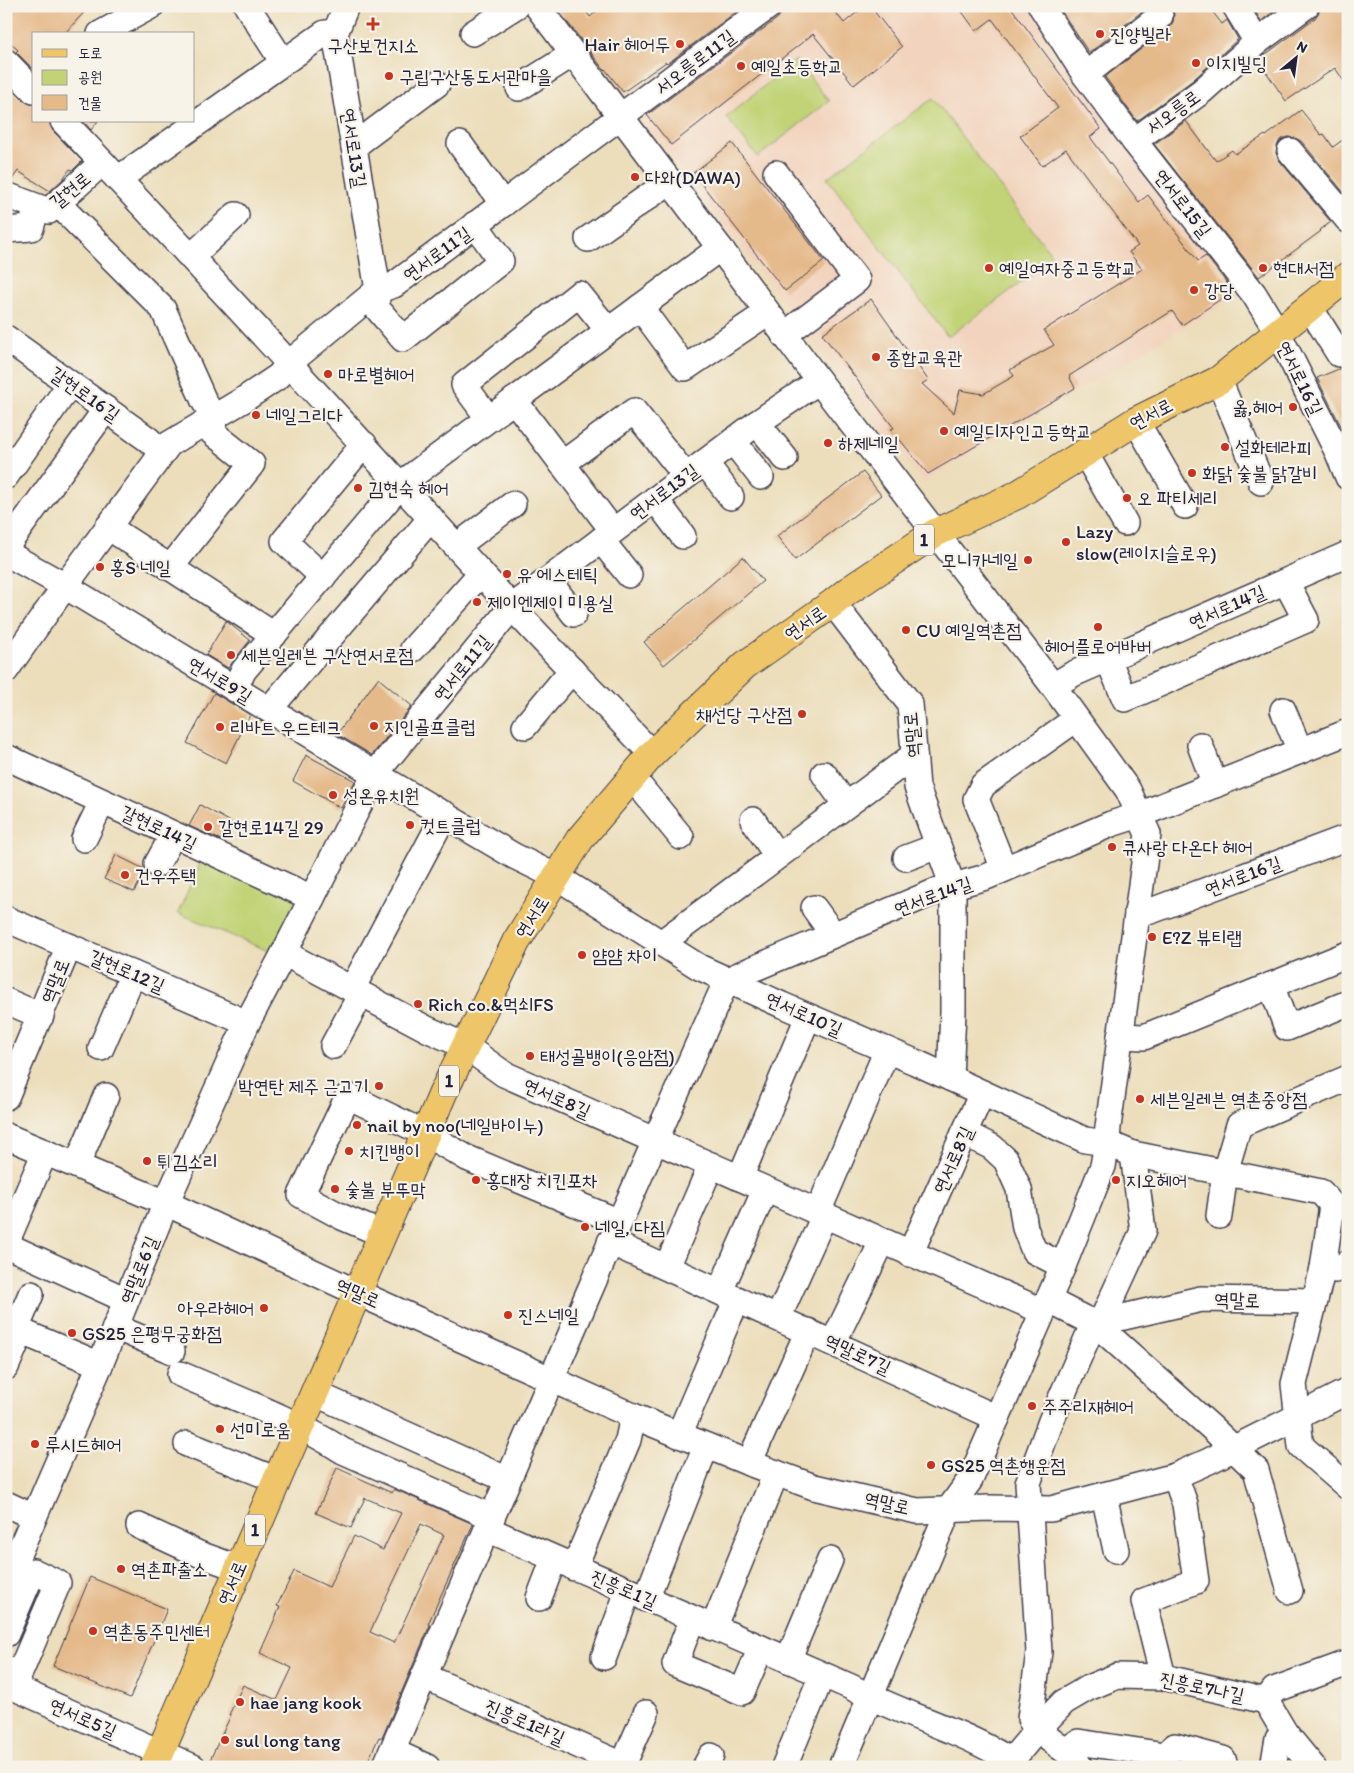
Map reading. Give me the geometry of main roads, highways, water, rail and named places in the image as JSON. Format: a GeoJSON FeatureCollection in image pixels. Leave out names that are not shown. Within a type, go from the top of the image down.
{"type":"FeatureCollection","features":[{"type":"Feature","properties":{"kind":"main road","name":"연서로"},"geometry":{"type":"LineString","coordinates":[[157,1760],[238,1568],[358,1293],[424,1133],[516,942],[580,839],[652,754],[745,666],[848,591],[935,533],[1017,495],[1136,421],[1219,380],[1348,276]]}},
{"type":"Feature","properties":{"kind":"place","name":"구산보건지소"},"geometry":{"type":"Point","coordinates":[373,24]}},
{"type":"Feature","properties":{"kind":"place","name":"진양빌라"},"geometry":{"type":"Point","coordinates":[1100,34]}},
{"type":"Feature","properties":{"kind":"place","name":"Hair 헤어두"},"geometry":{"type":"Point","coordinates":[680,44]}},
{"type":"Feature","properties":{"kind":"place","name":"이지빌딩"},"geometry":{"type":"Point","coordinates":[1196,63]}},
{"type":"Feature","properties":{"kind":"place","name":"예일초등학교"},"geometry":{"type":"Point","coordinates":[741,66]}},
{"type":"Feature","properties":{"kind":"place","name":"구립구산동도서관마을"},"geometry":{"type":"Point","coordinates":[389,76]}},
{"type":"Feature","properties":{"kind":"place","name":"다와(DAWA)"},"geometry":{"type":"Point","coordinates":[635,177]}},
{"type":"Feature","properties":{"kind":"place","name":"예일여자중고등학교"},"geometry":{"type":"Point","coordinates":[989,268]}},
{"type":"Feature","properties":{"kind":"place","name":"현대서점"},"geometry":{"type":"Point","coordinates":[1263,268]}},
{"type":"Feature","properties":{"kind":"place","name":"강당"},"geometry":{"type":"Point","coordinates":[1194,290]}},
{"type":"Feature","properties":{"kind":"place","name":"종합교육관"},"geometry":{"type":"Point","coordinates":[876,357]}},
{"type":"Feature","properties":{"kind":"place","name":"마로별헤어"},"geometry":{"type":"Point","coordinates":[328,374]}},
{"type":"Feature","properties":{"kind":"place","name":"옳,헤어"},"geometry":{"type":"Point","coordinates":[1293,407]}},
{"type":"Feature","properties":{"kind":"place","name":"네일그리다"},"geometry":{"type":"Point","coordinates":[256,415]}},
{"type":"Feature","properties":{"kind":"place","name":"예일디자인고등학교"},"geometry":{"type":"Point","coordinates":[944,431]}},
{"type":"Feature","properties":{"kind":"place","name":"하제네일"},"geometry":{"type":"Point","coordinates":[828,443]}},
{"type":"Feature","properties":{"kind":"place","name":"설화테라피"},"geometry":{"type":"Point","coordinates":[1225,447]}},
{"type":"Feature","properties":{"kind":"place","name":"화닭 숯불 닭갈비"},"geometry":{"type":"Point","coordinates":[1192,473]}},
{"type":"Feature","properties":{"kind":"place","name":"김현숙 헤어"},"geometry":{"type":"Point","coordinates":[358,488]}},
{"type":"Feature","properties":{"kind":"place","name":"오 파티세리"},"geometry":{"type":"Point","coordinates":[1127,498]}},
{"type":"Feature","properties":{"kind":"place","name":"Lazy slow(레이지슬로우)"},"geometry":{"type":"Point","coordinates":[1066,542]}},
{"type":"Feature","properties":{"kind":"place","name":"모니카네일"},"geometry":{"type":"Point","coordinates":[1028,560]}},
{"type":"Feature","properties":{"kind":"place","name":"홍S 네일"},"geometry":{"type":"Point","coordinates":[100,567]}},
{"type":"Feature","properties":{"kind":"place","name":"유 에스테틱"},"geometry":{"type":"Point","coordinates":[507,574]}},
{"type":"Feature","properties":{"kind":"place","name":"제이엔제이 미용실"},"geometry":{"type":"Point","coordinates":[477,602]}},
{"type":"Feature","properties":{"kind":"place","name":"헤어플로어바버"},"geometry":{"type":"Point","coordinates":[1098,627]}},
{"type":"Feature","properties":{"kind":"place","name":"CU 예일역촌점"},"geometry":{"type":"Point","coordinates":[906,630]}},
{"type":"Feature","properties":{"kind":"place","name":"세븐일레븐 구산연서로점"},"geometry":{"type":"Point","coordinates":[231,655]}},
{"type":"Feature","properties":{"kind":"place","name":"채선당 구산점"},"geometry":{"type":"Point","coordinates":[802,714]}},
{"type":"Feature","properties":{"kind":"place","name":"지인골프클럽"},"geometry":{"type":"Point","coordinates":[374,726]}},
{"type":"Feature","properties":{"kind":"place","name":"리바트 우드테크"},"geometry":{"type":"Point","coordinates":[220,727]}},
{"type":"Feature","properties":{"kind":"place","name":"성온유치원"},"geometry":{"type":"Point","coordinates":[333,795]}},
{"type":"Feature","properties":{"kind":"place","name":"컷트클럽"},"geometry":{"type":"Point","coordinates":[410,825]}},
{"type":"Feature","properties":{"kind":"place","name":"갈현로14길 29"},"geometry":{"type":"Point","coordinates":[208,827]}},
{"type":"Feature","properties":{"kind":"place","name":"큐사랑 다온다 헤어"},"geometry":{"type":"Point","coordinates":[1112,847]}},
{"type":"Feature","properties":{"kind":"place","name":"건우주택"},"geometry":{"type":"Point","coordinates":[125,875]}},
{"type":"Feature","properties":{"kind":"place","name":"E?Z 뷰티랩"},"geometry":{"type":"Point","coordinates":[1152,937]}},
{"type":"Feature","properties":{"kind":"place","name":"얌얌 차이"},"geometry":{"type":"Point","coordinates":[582,955]}},
{"type":"Feature","properties":{"kind":"place","name":"Rich co.&먹쇠FS"},"geometry":{"type":"Point","coordinates":[418,1004]}},
{"type":"Feature","properties":{"kind":"place","name":"태성골뱅이(응암점)"},"geometry":{"type":"Point","coordinates":[530,1056]}},
{"type":"Feature","properties":{"kind":"place","name":"박연탄 제주 근고기"},"geometry":{"type":"Point","coordinates":[379,1086]}},
{"type":"Feature","properties":{"kind":"place","name":"세븐일레븐 역촌중앙점"},"geometry":{"type":"Point","coordinates":[1140,1099]}},
{"type":"Feature","properties":{"kind":"place","name":"nail by noo(네일바이누)"},"geometry":{"type":"Point","coordinates":[357,1125]}},
{"type":"Feature","properties":{"kind":"place","name":"치킨뱅이"},"geometry":{"type":"Point","coordinates":[349,1151]}},
{"type":"Feature","properties":{"kind":"place","name":"튀김소리"},"geometry":{"type":"Point","coordinates":[147,1161]}},
{"type":"Feature","properties":{"kind":"place","name":"홍대장 치킨포차"},"geometry":{"type":"Point","coordinates":[476,1180]}},
{"type":"Feature","properties":{"kind":"place","name":"지오헤어"},"geometry":{"type":"Point","coordinates":[1116,1180]}},
{"type":"Feature","properties":{"kind":"place","name":"숯불 부뚜막"},"geometry":{"type":"Point","coordinates":[335,1189]}},
{"type":"Feature","properties":{"kind":"place","name":"네일, 다짐"},"geometry":{"type":"Point","coordinates":[585,1227]}},
{"type":"Feature","properties":{"kind":"place","name":"아우라헤어"},"geometry":{"type":"Point","coordinates":[264,1308]}},
{"type":"Feature","properties":{"kind":"place","name":"진스네일"},"geometry":{"type":"Point","coordinates":[508,1315]}},
{"type":"Feature","properties":{"kind":"place","name":"GS25 은평무궁화점"},"geometry":{"type":"Point","coordinates":[72,1333]}},
{"type":"Feature","properties":{"kind":"place","name":"주주리재헤어"},"geometry":{"type":"Point","coordinates":[1032,1406]}},
{"type":"Feature","properties":{"kind":"place","name":"선미로움"},"geometry":{"type":"Point","coordinates":[220,1429]}},
{"type":"Feature","properties":{"kind":"place","name":"루시드헤어"},"geometry":{"type":"Point","coordinates":[35,1444]}},
{"type":"Feature","properties":{"kind":"place","name":"GS25 역촌행운점"},"geometry":{"type":"Point","coordinates":[931,1465]}},
{"type":"Feature","properties":{"kind":"place","name":"역촌파출소"},"geometry":{"type":"Point","coordinates":[121,1569]}},
{"type":"Feature","properties":{"kind":"place","name":"역촌동주민센터"},"geometry":{"type":"Point","coordinates":[93,1631]}},
{"type":"Feature","properties":{"kind":"place","name":"hae jang kook"},"geometry":{"type":"Point","coordinates":[240,1702]}},
{"type":"Feature","properties":{"kind":"place","name":"sul long tang"},"geometry":{"type":"Point","coordinates":[225,1740]}}]}
